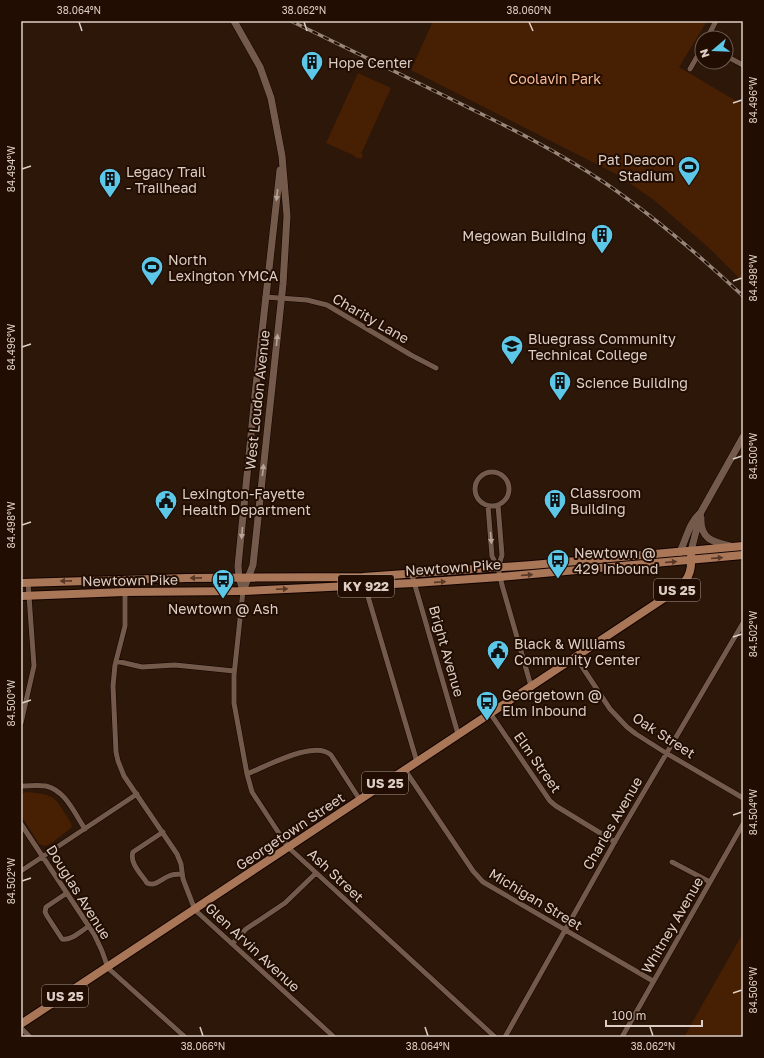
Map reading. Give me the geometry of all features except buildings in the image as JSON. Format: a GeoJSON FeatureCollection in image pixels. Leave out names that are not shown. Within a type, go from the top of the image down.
{"type":"FeatureCollection","features":[{"type":"Feature","properties":{"kind":"main road","name":"West Loudon Avenue"},"geometry":{"type":"LineString","coordinates":[[234,21],[250,48],[267,83],[274,110],[282,156],[287,216],[281,299],[253,566],[243,591]]}},
{"type":"Feature","properties":{"kind":"main road","name":"West Loudon Avenue"},"geometry":{"type":"LineString","coordinates":[[243,591],[238,566],[282,156]]}},
{"type":"Feature","properties":{"kind":"main road"},"geometry":{"type":"LineString","coordinates":[[691,551],[701,512],[743,437]]}},
{"type":"Feature","properties":{"kind":"main road"},"geometry":{"type":"LineString","coordinates":[[701,512],[702,530],[707,538],[712,541],[733,546]]}},
{"type":"Feature","properties":{"kind":"main road"},"geometry":{"type":"LineString","coordinates":[[680,552],[689,526],[694,518],[701,512]]}},
{"type":"Feature","properties":{"kind":"main road","name":"Newtown Pike"},"geometry":{"type":"LineString","coordinates":[[25,582],[412,575],[743,546]]}},
{"type":"Feature","properties":{"kind":"main road","name":"Georgetown Street"},"geometry":{"type":"LineString","coordinates":[[21,1024],[108,968],[575,656],[678,589],[687,578],[692,568],[691,551]]}},
{"type":"Feature","properties":{"kind":"main road","name":"Newtown Pike"},"geometry":{"type":"LineString","coordinates":[[25,596],[125,592],[243,591],[414,584],[743,555]]}},
{"type":"Feature","properties":{"kind":"street"},"geometry":{"type":"LineString","coordinates":[[711,30],[716,21]]}},
{"type":"Feature","properties":{"kind":"street"},"geometry":{"type":"LineString","coordinates":[[734,60],[743,65]]}},
{"type":"Feature","properties":{"kind":"street"},"geometry":{"type":"LineString","coordinates":[[690,69],[694,62]]}},
{"type":"Feature","properties":{"kind":"street","name":"Charity Lane"},"geometry":{"type":"LineString","coordinates":[[266,297],[307,300],[328,306],[436,368]]}},
{"type":"Feature","properties":{"kind":"street"},"geometry":{"type":"LineString","coordinates":[[494,472],[504,477],[510,488],[506,500],[498,505],[488,506],[483,504],[476,496],[476,484],[478,479],[483,475],[494,472]]}},
{"type":"Feature","properties":{"kind":"street"},"geometry":{"type":"LineString","coordinates":[[498,505],[502,555],[498,568]]}},
{"type":"Feature","properties":{"kind":"street"},"geometry":{"type":"LineString","coordinates":[[488,506],[492,556],[498,568],[531,686]]}},
{"type":"Feature","properties":{"kind":"street","name":"Bright Avenue"},"geometry":{"type":"LineString","coordinates":[[412,575],[458,734]]}},
{"type":"Feature","properties":{"kind":"street"},"geometry":{"type":"LineString","coordinates":[[363,577],[417,762]]}},
{"type":"Feature","properties":{"kind":"street"},"geometry":{"type":"LineString","coordinates":[[21,723],[34,666],[25,596],[25,582]]}},
{"type":"Feature","properties":{"kind":"street","name":"Ash Street"},"geometry":{"type":"LineString","coordinates":[[243,591],[234,671],[235,712],[252,792],[288,847],[495,1037]]}},
{"type":"Feature","properties":{"kind":"street","name":"Glen Arvin Avenue"},"geometry":{"type":"LineString","coordinates":[[125,592],[125,626],[116,662],[113,686],[116,752],[124,776],[177,854],[182,874],[195,910],[334,1037]]}},
{"type":"Feature","properties":{"kind":"street","name":"Charles Avenue"},"geometry":{"type":"LineString","coordinates":[[505,1037],[666,753],[743,623]]}},
{"type":"Feature","properties":{"kind":"street","name":"Oak Street"},"geometry":{"type":"LineString","coordinates":[[575,656],[610,709],[636,734],[743,798]]}},
{"type":"Feature","properties":{"kind":"street"},"geometry":{"type":"LineString","coordinates":[[116,662],[142,667],[176,665],[234,671]]}},
{"type":"Feature","properties":{"kind":"street","name":"Elm Street"},"geometry":{"type":"LineString","coordinates":[[490,713],[550,801],[615,842]]}},
{"type":"Feature","properties":{"kind":"street"},"geometry":{"type":"LineString","coordinates":[[247,774],[299,752],[325,750],[331,755],[360,800]]}},
{"type":"Feature","properties":{"kind":"street","name":"Michigan Street"},"geometry":{"type":"LineString","coordinates":[[405,770],[478,877],[491,887],[653,982]]}},
{"type":"Feature","properties":{"kind":"street"},"geometry":{"type":"LineString","coordinates":[[21,786],[46,786],[58,791],[85,829]]}},
{"type":"Feature","properties":{"kind":"street"},"geometry":{"type":"LineString","coordinates":[[21,871],[137,794]]}},
{"type":"Feature","properties":{"kind":"street","name":"Douglas Avenue"},"geometry":{"type":"LineString","coordinates":[[21,824],[89,926],[99,943],[108,968],[185,1037]]}},
{"type":"Feature","properties":{"kind":"street","name":"Whitney Avenue"},"geometry":{"type":"LineString","coordinates":[[622,1037],[743,824]]}},
{"type":"Feature","properties":{"kind":"street"},"geometry":{"type":"LineString","coordinates":[[163,832],[133,852],[133,861],[149,884],[156,883],[169,876],[182,874]]}},
{"type":"Feature","properties":{"kind":"street"},"geometry":{"type":"LineString","coordinates":[[672,862],[710,882]]}},
{"type":"Feature","properties":{"kind":"street"},"geometry":{"type":"LineString","coordinates":[[232,944],[246,929],[285,903],[316,873]]}},
{"type":"Feature","properties":{"kind":"street"},"geometry":{"type":"LineString","coordinates":[[67,893],[46,907],[45,912],[62,939],[64,940],[71,938],[89,926]]}},
{"type":"Feature","properties":{"kind":"street"},"geometry":{"type":"LineString","coordinates":[[21,1028],[30,1037]]}},
{"type":"Feature","properties":{"kind":"green space","name":"Coolavin Park"},"geometry":{"type":"Polygon","coordinates":[[[433,21],[707,21],[702,30],[694,30],[694,42],[679,67],[743,105],[743,282],[709,248],[654,200],[616,174],[411,70],[433,21]]]}},
{"type":"Feature","properties":{"kind":"green space"},"geometry":{"type":"Polygon","coordinates":[[[358,73],[391,88],[361,154],[363,155],[361,159],[326,143],[358,73]]]}},
{"type":"Feature","properties":{"kind":"green space"},"geometry":{"type":"Polygon","coordinates":[[[26,792],[44,794],[54,799],[62,808],[72,827],[52,843],[45,846],[39,844],[21,815],[21,794],[26,792]]]}},
{"type":"Feature","properties":{"kind":"green space"},"geometry":{"type":"Polygon","coordinates":[[[743,933],[743,1037],[684,1037],[743,933]]]}},
{"type":"Feature","properties":{"kind":"railway"},"geometry":{"type":"LineString","coordinates":[[291,21],[510,128],[586,171],[605,183],[659,223],[743,296]]}},
{"type":"Feature","properties":{"kind":"place","name":"Hope Center"},"geometry":{"type":"Point","coordinates":[312,82]}},
{"type":"Feature","properties":{"kind":"place","name":"Pat Deacon Stadium"},"geometry":{"type":"Point","coordinates":[689,186]}},
{"type":"Feature","properties":{"kind":"place","name":"Legacy Trail - Trailhead"},"geometry":{"type":"Point","coordinates":[110,198]}},
{"type":"Feature","properties":{"kind":"place","name":"Megowan Building"},"geometry":{"type":"Point","coordinates":[602,254]}},
{"type":"Feature","properties":{"kind":"place","name":"North Lexington YMCA"},"geometry":{"type":"Point","coordinates":[152,286]}},
{"type":"Feature","properties":{"kind":"place","name":"Bluegrass Community Technical College"},"geometry":{"type":"Point","coordinates":[512,366]}},
{"type":"Feature","properties":{"kind":"place","name":"Science Building"},"geometry":{"type":"Point","coordinates":[560,402]}},
{"type":"Feature","properties":{"kind":"place","name":"Lexington-Fayette Health Department"},"geometry":{"type":"Point","coordinates":[166,520]}},
{"type":"Feature","properties":{"kind":"place","name":"Classroom Building"},"geometry":{"type":"Point","coordinates":[555,520]}},
{"type":"Feature","properties":{"kind":"place","name":"Newtown @ 429 Inbound"},"geometry":{"type":"Point","coordinates":[558,580]}},
{"type":"Feature","properties":{"kind":"place","name":"Newtown @ Ash"},"geometry":{"type":"Point","coordinates":[223,600]}},
{"type":"Feature","properties":{"kind":"place","name":"Black & Williams Community Center"},"geometry":{"type":"Point","coordinates":[498,670]}},
{"type":"Feature","properties":{"kind":"place","name":"Georgetown @ Elm Inbound"},"geometry":{"type":"Point","coordinates":[487,722]}}]}
